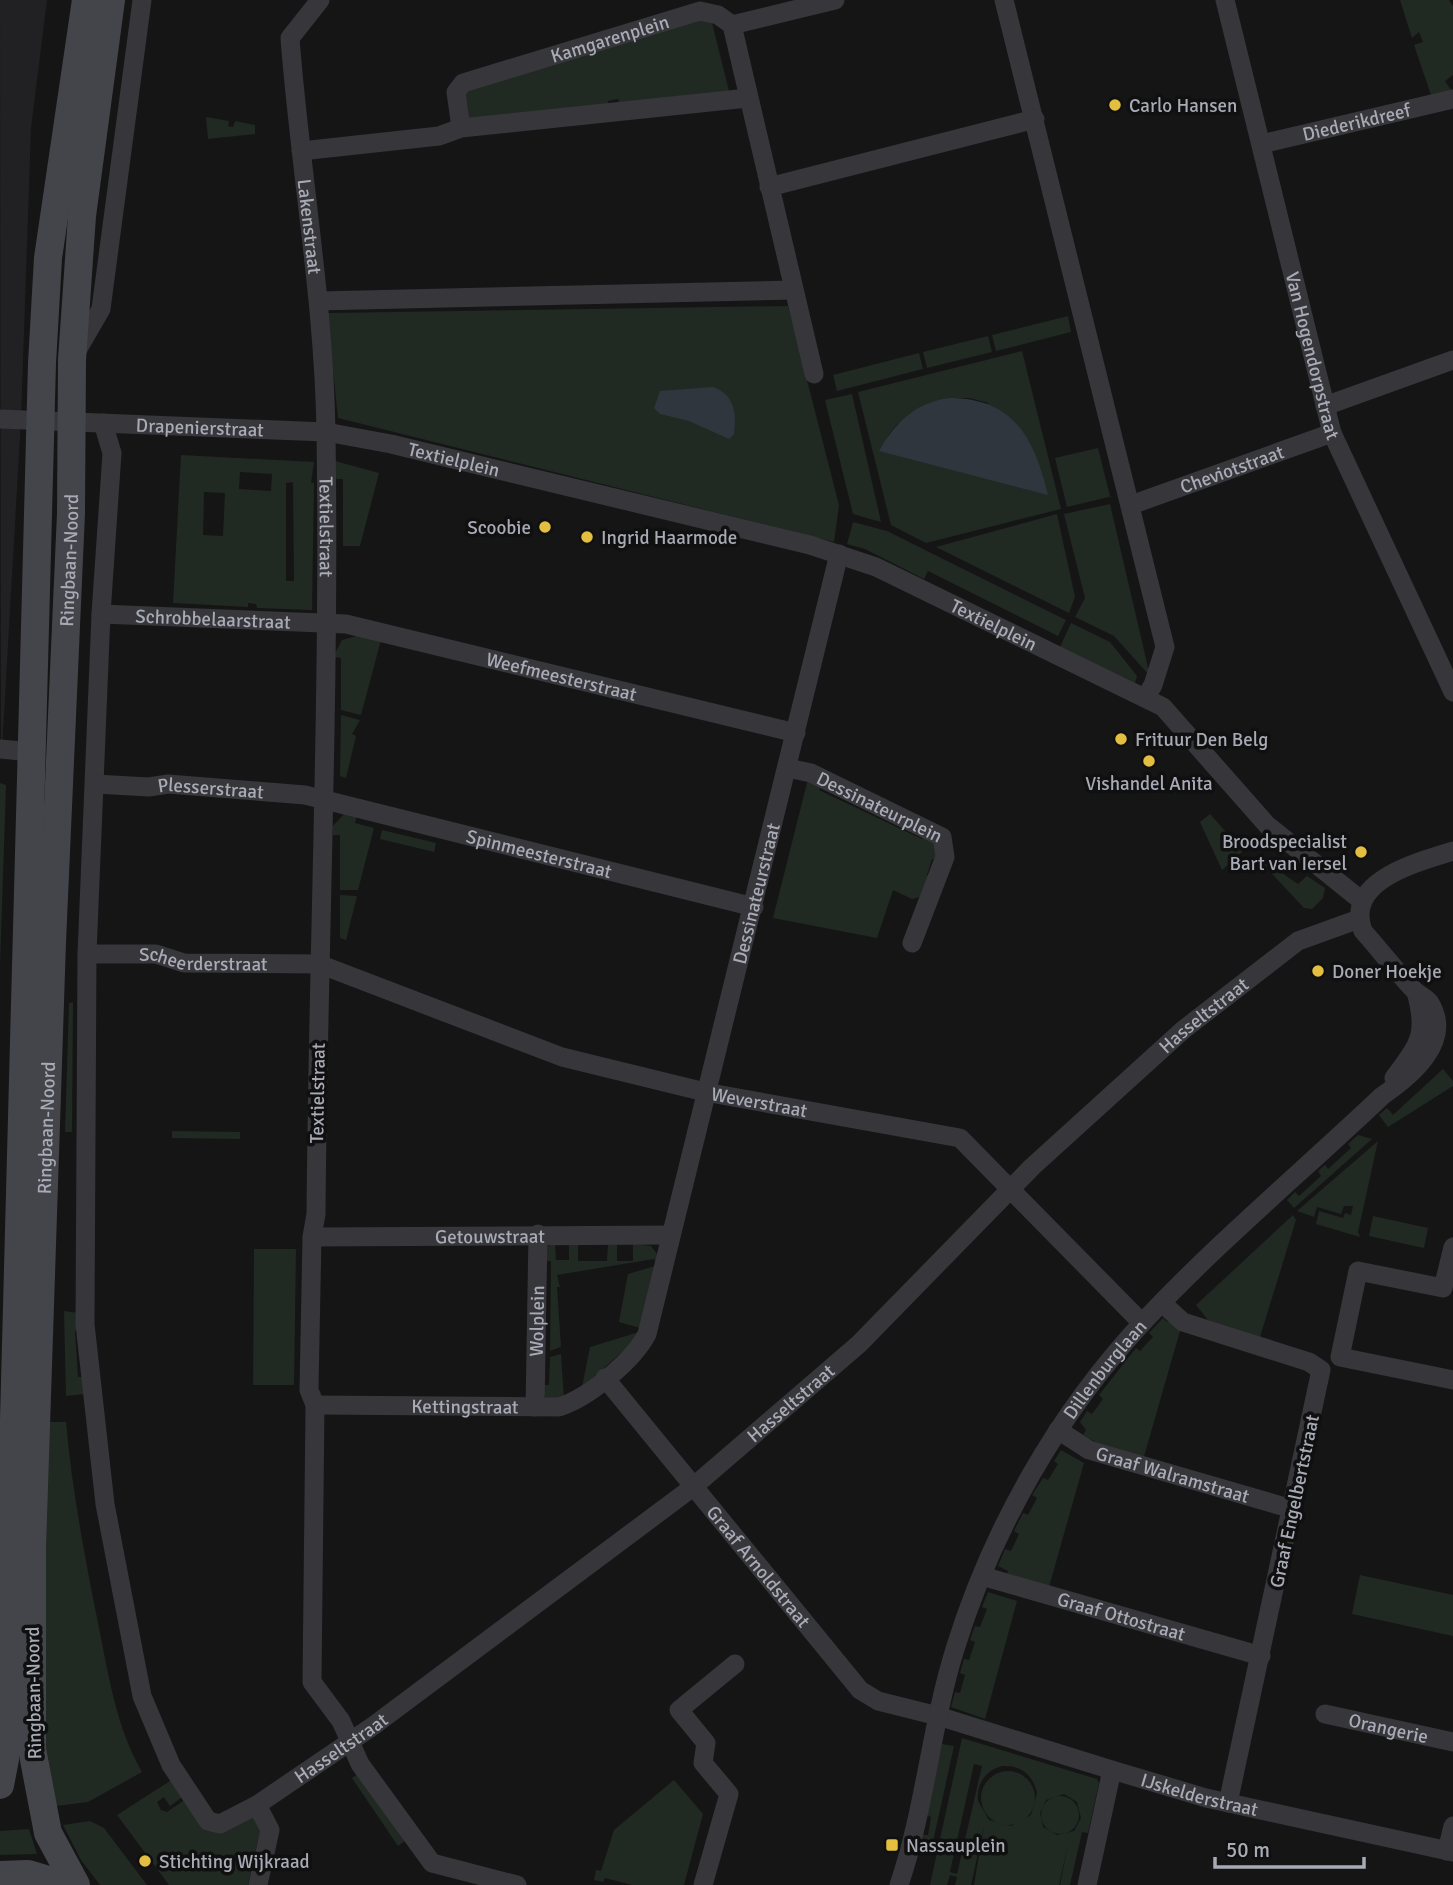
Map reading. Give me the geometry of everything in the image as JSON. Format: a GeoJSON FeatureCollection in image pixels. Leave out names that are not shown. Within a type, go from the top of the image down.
{"type":"FeatureCollection","features":[{"type":"Feature","properties":{"kind":"main road","name":"Ringbaan-Noord"},"geometry":{"type":"LineString","coordinates":[[0,1785],[5,1759],[5,1525],[15,751],[40,420],[48,258],[86,0]]}},
{"type":"Feature","properties":{"kind":"main road","name":"Ringbaan-Noord"},"geometry":{"type":"LineString","coordinates":[[76,1885],[56,1850],[45,1820],[32,1749],[30,1681],[51,942],[67,633],[72,360],[82,216],[111,0]]}},
{"type":"Feature","properties":{"kind":"main road"},"geometry":{"type":"LineString","coordinates":[[0,1875],[28,1874],[65,1885]]}},
{"type":"Feature","properties":{"kind":"street","name":"Ringbaan-Noord"},"geometry":{"type":"LineString","coordinates":[[72,360],[101,309],[142,0]]}},
{"type":"Feature","properties":{"kind":"street","name":"Lakenstraat"},"geometry":{"type":"LineString","coordinates":[[319,301],[290,38],[320,0]]}},
{"type":"Feature","properties":{"kind":"street"},"geometry":{"type":"LineString","coordinates":[[814,374],[732,25],[835,0]]}},
{"type":"Feature","properties":{"kind":"street"},"geometry":{"type":"LineString","coordinates":[[1004,0],[1165,647],[1153,685],[1145,698]]}},
{"type":"Feature","properties":{"kind":"street","name":"Van Hogendorpstraat"},"geometry":{"type":"LineString","coordinates":[[1225,0],[1332,433],[1453,692]]}},
{"type":"Feature","properties":{"kind":"street","name":"Kamgarenplein"},"geometry":{"type":"LineString","coordinates":[[461,128],[456,92],[463,83],[700,11],[718,15],[732,25]]}},
{"type":"Feature","properties":{"kind":"street"},"geometry":{"type":"LineString","coordinates":[[302,151],[439,136],[461,128],[748,98]]}},
{"type":"Feature","properties":{"kind":"street","name":"Diederikdreef"},"geometry":{"type":"LineString","coordinates":[[1261,144],[1453,99]]}},
{"type":"Feature","properties":{"kind":"street"},"geometry":{"type":"LineString","coordinates":[[769,187],[1035,119]]}},
{"type":"Feature","properties":{"kind":"street"},"geometry":{"type":"LineString","coordinates":[[326,432],[319,301],[793,290]]}},
{"type":"Feature","properties":{"kind":"street"},"geometry":{"type":"LineString","coordinates":[[1325,407],[1453,360]]}},
{"type":"Feature","properties":{"kind":"street","name":"Drapenierstraat"},"geometry":{"type":"LineString","coordinates":[[0,419],[326,432]]}},
{"type":"Feature","properties":{"kind":"street","name":"Ringbaan-Noord"},"geometry":{"type":"LineString","coordinates":[[103,423],[112,453],[101,614],[87,954],[85,1324],[105,1504],[142,1696],[172,1765],[208,1821],[220,1824],[257,1805]]}},
{"type":"Feature","properties":{"kind":"street","name":"Textielplein"},"geometry":{"type":"LineString","coordinates":[[326,432],[391,444],[839,554],[876,566],[1163,707],[1267,825],[1361,909],[1363,931],[1416,992]]}},
{"type":"Feature","properties":{"kind":"street","name":"Textielstraat"},"geometry":{"type":"LineString","coordinates":[[326,432],[324,799],[316,1214],[312,1237],[309,1390],[315,1405],[312,1682],[341,1721],[360,1764],[432,1863],[517,1885]]}},
{"type":"Feature","properties":{"kind":"street","name":"Cheviotstraat"},"geometry":{"type":"LineString","coordinates":[[1131,505],[1332,433]]}},
{"type":"Feature","properties":{"kind":"street","name":"Dessinateurstraat"},"geometry":{"type":"LineString","coordinates":[[671,1235],[839,554]]}},
{"type":"Feature","properties":{"kind":"street","name":"Schrobbelaarstraat"},"geometry":{"type":"LineString","coordinates":[[101,614],[326,621]]}},
{"type":"Feature","properties":{"kind":"street","name":"Weefmeesterstraat"},"geometry":{"type":"LineString","coordinates":[[326,621],[796,733]]}},
{"type":"Feature","properties":{"kind":"street","name":"Dessinateurplein"},"geometry":{"type":"LineString","coordinates":[[788,768],[811,773],[942,837],[945,857],[912,943]]}},
{"type":"Feature","properties":{"kind":"street","name":"Plesserstraat"},"geometry":{"type":"LineString","coordinates":[[95,784],[219,787],[324,799]]}},
{"type":"Feature","properties":{"kind":"street","name":"Spinmeesterstraat"},"geometry":{"type":"LineString","coordinates":[[324,799],[754,907]]}},
{"type":"Feature","properties":{"kind":"street","name":"Hasseltstraat"},"geometry":{"type":"LineString","coordinates":[[257,1805],[494,1639],[693,1487],[859,1344],[1032,1167],[1183,1030],[1245,980],[1298,941],[1361,909],[1366,893],[1383,878],[1453,851]]}},
{"type":"Feature","properties":{"kind":"street","name":"Scheerderstraat"},"geometry":{"type":"LineString","coordinates":[[87,954],[156,954],[184,963],[319,964]]}},
{"type":"Feature","properties":{"kind":"street","name":"Weverstraat"},"geometry":{"type":"LineString","coordinates":[[319,964],[562,1057],[705,1092],[960,1138],[1142,1323]]}},
{"type":"Feature","properties":{"kind":"street","name":"Dillenburglaan"},"geometry":{"type":"LineString","coordinates":[[937,1716],[955,1648],[982,1576],[1017,1501],[1058,1430],[1142,1323],[1382,1096],[1409,1077],[1438,1043],[1439,1019],[1429,1000],[1416,992]]}},
{"type":"Feature","properties":{"kind":"street","name":"Wolplein"},"geometry":{"type":"LineString","coordinates":[[535,1407],[538,1234]]}},
{"type":"Feature","properties":{"kind":"street"},"geometry":{"type":"LineString","coordinates":[[605,1378],[639,1348],[647,1334],[671,1235]]}},
{"type":"Feature","properties":{"kind":"street","name":"Getouwstraat"},"geometry":{"type":"LineString","coordinates":[[312,1237],[671,1235]]}},
{"type":"Feature","properties":{"kind":"street"},"geometry":{"type":"LineString","coordinates":[[1453,1247],[1443,1288],[1358,1270],[1340,1357],[1453,1380]]}},
{"type":"Feature","properties":{"kind":"street","name":"Graaf Engelbertstraat"},"geometry":{"type":"LineString","coordinates":[[1162,1303],[1182,1322],[1309,1362],[1321,1370],[1228,1803]]}},
{"type":"Feature","properties":{"kind":"street","name":"Graaf Arnoldstraat"},"geometry":{"type":"LineString","coordinates":[[605,1378],[860,1690],[878,1701],[937,1716]]}},
{"type":"Feature","properties":{"kind":"street","name":"Kettingstraat"},"geometry":{"type":"LineString","coordinates":[[315,1405],[559,1407],[578,1401],[605,1378]]}},
{"type":"Feature","properties":{"kind":"street","name":"Graaf Walramstraat"},"geometry":{"type":"LineString","coordinates":[[1058,1430],[1089,1450],[1292,1508]]}},
{"type":"Feature","properties":{"kind":"street","name":"Graaf Ottostraat"},"geometry":{"type":"LineString","coordinates":[[982,1576],[1261,1656]]}},
{"type":"Feature","properties":{"kind":"street"},"geometry":{"type":"LineString","coordinates":[[703,1885],[729,1794],[703,1763],[706,1743],[680,1710],[735,1664]]}},
{"type":"Feature","properties":{"kind":"street","name":"Orangerie"},"geometry":{"type":"LineString","coordinates":[[1325,1714],[1453,1742]]}},
{"type":"Feature","properties":{"kind":"street"},"geometry":{"type":"LineString","coordinates":[[900,1882],[937,1716],[1112,1770],[1087,1885]]}},
{"type":"Feature","properties":{"kind":"street","name":"IJskelderstraat"},"geometry":{"type":"LineString","coordinates":[[1112,1770],[1228,1803],[1450,1852]]}},
{"type":"Feature","properties":{"kind":"street"},"geometry":{"type":"LineString","coordinates":[[257,1805],[270,1830],[258,1885]]}},
{"type":"Feature","properties":{"kind":"street"},"geometry":{"type":"LineString","coordinates":[[1450,1852],[1453,1826]]}},
{"type":"Feature","properties":{"kind":"shaded area"},"geometry":{"type":"Polygon","coordinates":[[[0,0],[47,0],[31,128],[21,419],[1,767],[0,0]]]}},
{"type":"Feature","properties":{"kind":"shaded area"},"geometry":{"type":"Polygon","coordinates":[[[1400,0],[1449,0],[1453,6],[1453,75],[1445,81],[1453,93],[1432,98],[1414,45],[1423,42],[1419,32],[1412,38],[1400,0]]]}},
{"type":"Feature","properties":{"kind":"shaded area"},"geometry":{"type":"Polygon","coordinates":[[[700,20],[712,23],[729,91],[620,106],[618,99],[608,101],[608,107],[469,118],[465,90],[700,20]]]}},
{"type":"Feature","properties":{"kind":"shaded area"},"geometry":{"type":"Polygon","coordinates":[[[206,117],[229,121],[228,126],[233,127],[235,121],[255,125],[255,134],[208,139],[206,117]]]}},
{"type":"Feature","properties":{"kind":"shaded area"},"geometry":{"type":"Polygon","coordinates":[[[788,306],[839,505],[834,542],[338,418],[327,313],[788,306]]]}},
{"type":"Feature","properties":{"kind":"shaded area"},"geometry":{"type":"Polygon","coordinates":[[[1068,316],[1071,332],[996,351],[992,335],[1068,316]]]}},
{"type":"Feature","properties":{"kind":"shaded area"},"geometry":{"type":"Polygon","coordinates":[[[988,336],[992,352],[927,368],[923,352],[988,336]]]}},
{"type":"Feature","properties":{"kind":"shaded area"},"geometry":{"type":"Polygon","coordinates":[[[1022,351],[1061,509],[926,543],[891,525],[858,392],[1022,351]],[[969,398],[934,402],[913,411],[888,436],[989,403],[969,398]]]}},
{"type":"Feature","properties":{"kind":"shaded area"},"geometry":{"type":"Polygon","coordinates":[[[919,353],[923,369],[837,391],[833,375],[919,353]]]}},
{"type":"Feature","properties":{"kind":"shaded area"},"geometry":{"type":"Polygon","coordinates":[[[713,387],[726,394],[733,405],[735,426],[734,434],[729,439],[689,421],[660,414],[654,408],[660,391],[713,387]]]}},
{"type":"Feature","properties":{"kind":"shaded area"},"geometry":{"type":"Polygon","coordinates":[[[852,394],[881,522],[853,514],[825,400],[852,394]]]}},
{"type":"Feature","properties":{"kind":"shaded area"},"geometry":{"type":"Polygon","coordinates":[[[949,398],[990,405],[1018,425],[1036,456],[1048,495],[879,451],[892,431],[908,415],[926,404],[949,398]]]}},
{"type":"Feature","properties":{"kind":"shaded area"},"geometry":{"type":"Polygon","coordinates":[[[1098,448],[1110,496],[1113,496],[1067,507],[1055,458],[1098,448]]]}},
{"type":"Feature","properties":{"kind":"shaded area"},"geometry":{"type":"Polygon","coordinates":[[[181,455],[314,462],[311,483],[314,483],[312,610],[257,608],[256,604],[248,603],[248,607],[173,603],[181,455]],[[240,472],[239,489],[271,491],[272,474],[240,472]],[[293,482],[286,483],[286,581],[294,581],[293,482]],[[204,492],[203,535],[223,536],[225,493],[204,492]]]}},
{"type":"Feature","properties":{"kind":"shaded area"},"geometry":{"type":"Polygon","coordinates":[[[335,461],[379,473],[360,546],[343,546],[343,479],[334,479],[335,461]]]}},
{"type":"Feature","properties":{"kind":"shaded area"},"geometry":{"type":"Polygon","coordinates":[[[1110,504],[1150,676],[1114,636],[1075,617],[1085,598],[1064,514],[1110,504]]]}},
{"type":"Feature","properties":{"kind":"shaded area"},"geometry":{"type":"Polygon","coordinates":[[[1057,514],[1075,597],[1069,613],[936,547],[1057,514]]]}},
{"type":"Feature","properties":{"kind":"shaded area"},"geometry":{"type":"Polygon","coordinates":[[[853,522],[887,531],[1066,620],[1058,636],[928,571],[924,579],[865,549],[847,544],[853,522]]]}},
{"type":"Feature","properties":{"kind":"shaded area"},"geometry":{"type":"Polygon","coordinates":[[[1071,623],[1110,642],[1137,676],[1135,683],[1060,647],[1071,623]]]}},
{"type":"Feature","properties":{"kind":"shaded area"},"geometry":{"type":"Polygon","coordinates":[[[360,635],[381,640],[361,715],[341,710],[341,658],[333,657],[342,640],[360,635]]]}},
{"type":"Feature","properties":{"kind":"shaded area"},"geometry":{"type":"Polygon","coordinates":[[[341,715],[360,720],[352,734],[356,736],[346,778],[340,776],[341,715]]]}},
{"type":"Feature","properties":{"kind":"shaded area"},"geometry":{"type":"Polygon","coordinates":[[[808,779],[821,786],[819,790],[922,839],[924,836],[933,841],[937,860],[932,859],[927,875],[931,877],[920,897],[912,899],[893,890],[877,938],[773,918],[808,779]]]}},
{"type":"Feature","properties":{"kind":"shaded area"},"geometry":{"type":"Polygon","coordinates":[[[0,783],[6,785],[0,965],[0,783]]]}},
{"type":"Feature","properties":{"kind":"shaded area"},"geometry":{"type":"Polygon","coordinates":[[[344,814],[357,815],[355,823],[374,828],[358,890],[340,890],[340,835],[333,835],[332,827],[344,814]]]}},
{"type":"Feature","properties":{"kind":"shaded area"},"geometry":{"type":"Polygon","coordinates":[[[1210,814],[1243,851],[1222,870],[1200,822],[1210,814]]]}},
{"type":"Feature","properties":{"kind":"shaded area"},"geometry":{"type":"Polygon","coordinates":[[[382,830],[436,843],[434,852],[380,839],[382,830]]]}},
{"type":"Feature","properties":{"kind":"shaded area"},"geometry":{"type":"Polygon","coordinates":[[[1263,860],[1298,884],[1307,876],[1325,888],[1323,898],[1312,909],[1304,908],[1261,862],[1263,860]]]}},
{"type":"Feature","properties":{"kind":"shaded area"},"geometry":{"type":"Polygon","coordinates":[[[340,895],[357,896],[346,940],[340,938],[340,895]]]}},
{"type":"Feature","properties":{"kind":"shaded area"},"geometry":{"type":"Polygon","coordinates":[[[73,1002],[72,1132],[65,1132],[69,1003],[73,1002]]]}},
{"type":"Feature","properties":{"kind":"shaded area"},"geometry":{"type":"Polygon","coordinates":[[[1443,1069],[1453,1081],[1453,1086],[1388,1127],[1379,1115],[1387,1108],[1393,1115],[1443,1069]]]}},
{"type":"Feature","properties":{"kind":"shaded area"},"geometry":{"type":"Polygon","coordinates":[[[172,1131],[240,1132],[240,1139],[172,1138],[172,1131]]]}},
{"type":"Feature","properties":{"kind":"shaded area"},"geometry":{"type":"Polygon","coordinates":[[[1358,1135],[1372,1139],[1294,1208],[1287,1200],[1295,1192],[1299,1196],[1321,1176],[1318,1171],[1325,1165],[1328,1169],[1351,1148],[1348,1144],[1358,1135]]]}},
{"type":"Feature","properties":{"kind":"shaded area"},"geometry":{"type":"Polygon","coordinates":[[[1378,1141],[1358,1232],[1360,1237],[1316,1224],[1319,1211],[1343,1218],[1345,1213],[1351,1215],[1353,1206],[1344,1206],[1341,1214],[1317,1207],[1314,1217],[1297,1211],[1378,1141]]]}},
{"type":"Feature","properties":{"kind":"shaded area"},"geometry":{"type":"Polygon","coordinates":[[[1293,1215],[1296,1220],[1260,1337],[1208,1320],[1196,1305],[1293,1215]]]}},
{"type":"Feature","properties":{"kind":"shaded area"},"geometry":{"type":"Polygon","coordinates":[[[1373,1216],[1428,1228],[1424,1248],[1369,1236],[1373,1216]]]}},
{"type":"Feature","properties":{"kind":"shaded area"},"geometry":{"type":"Polygon","coordinates":[[[555,1243],[556,1260],[569,1260],[569,1243],[578,1243],[578,1261],[607,1261],[608,1244],[617,1244],[617,1261],[633,1261],[633,1244],[651,1246],[657,1254],[655,1262],[654,1259],[557,1275],[560,1287],[557,1287],[561,1347],[550,1351],[551,1261],[543,1261],[546,1247],[555,1243]]]}},
{"type":"Feature","properties":{"kind":"shaded area"},"geometry":{"type":"Polygon","coordinates":[[[254,1249],[296,1249],[294,1385],[253,1385],[254,1249]]]}},
{"type":"Feature","properties":{"kind":"shaded area"},"geometry":{"type":"Polygon","coordinates":[[[655,1266],[640,1328],[619,1322],[628,1274],[655,1266]]]}},
{"type":"Feature","properties":{"kind":"shaded area"},"geometry":{"type":"Polygon","coordinates":[[[64,1311],[79,1313],[80,1330],[75,1331],[78,1377],[83,1377],[85,1394],[66,1396],[64,1311]]]}},
{"type":"Feature","properties":{"kind":"shaded area"},"geometry":{"type":"Polygon","coordinates":[[[1163,1318],[1167,1322],[1171,1318],[1180,1331],[1143,1460],[1104,1447],[1083,1435],[1086,1430],[1080,1422],[1087,1411],[1092,1414],[1103,1399],[1099,1395],[1136,1348],[1140,1351],[1153,1337],[1149,1333],[1163,1318]]]}},
{"type":"Feature","properties":{"kind":"shaded area"},"geometry":{"type":"Polygon","coordinates":[[[639,1332],[637,1339],[582,1387],[590,1347],[639,1332]]]}},
{"type":"Feature","properties":{"kind":"shaded area"},"geometry":{"type":"Polygon","coordinates":[[[561,1354],[564,1399],[545,1398],[542,1385],[549,1385],[550,1357],[561,1354]]]}},
{"type":"Feature","properties":{"kind":"shaded area"},"geometry":{"type":"Polygon","coordinates":[[[47,1422],[66,1422],[79,1521],[109,1678],[125,1736],[142,1772],[88,1802],[56,1806],[43,1751],[47,1422]]]}},
{"type":"Feature","properties":{"kind":"shaded area"},"geometry":{"type":"Polygon","coordinates":[[[1061,1450],[1084,1463],[1049,1587],[1007,1574],[1008,1571],[998,1566],[1005,1549],[1011,1551],[1019,1534],[1014,1531],[1023,1513],[1028,1515],[1037,1498],[1032,1495],[1043,1478],[1048,1480],[1058,1464],[1054,1461],[1061,1450]]]}},
{"type":"Feature","properties":{"kind":"shaded area"},"geometry":{"type":"Polygon","coordinates":[[[1360,1575],[1453,1595],[1453,1636],[1352,1614],[1360,1575]]]}},
{"type":"Feature","properties":{"kind":"shaded area"},"geometry":{"type":"Polygon","coordinates":[[[988,1592],[1017,1601],[985,1719],[951,1707],[955,1692],[960,1693],[965,1675],[960,1673],[964,1659],[969,1660],[975,1642],[970,1640],[975,1626],[980,1627],[987,1609],[982,1607],[988,1592]]]}},
{"type":"Feature","properties":{"kind":"shaded area"},"geometry":{"type":"Polygon","coordinates":[[[962,1738],[1097,1779],[1099,1783],[1088,1833],[1082,1832],[1070,1885],[1060,1885],[1068,1844],[1059,1885],[974,1885],[984,1826],[971,1885],[955,1885],[957,1877],[950,1875],[947,1885],[930,1885],[962,1738]],[[974,1764],[950,1872],[957,1874],[982,1766],[974,1764]],[[1002,1766],[983,1779],[978,1801],[989,1820],[1011,1826],[1031,1815],[1037,1793],[1033,1781],[1025,1772],[1015,1767],[1002,1766]],[[1064,1794],[1046,1800],[1040,1813],[1043,1827],[1057,1835],[1074,1831],[1081,1818],[1077,1802],[1064,1794]]]}},
{"type":"Feature","properties":{"kind":"shaded area"},"geometry":{"type":"Polygon","coordinates":[[[942,1744],[954,1746],[931,1851],[919,1848],[922,1835],[928,1835],[931,1817],[926,1815],[942,1744]]]}},
{"type":"Feature","properties":{"kind":"shaded area"},"geometry":{"type":"Polygon","coordinates":[[[1008,1771],[1027,1779],[1035,1798],[1027,1817],[1008,1825],[989,1817],[981,1798],[989,1779],[1008,1771]]]}},
{"type":"Feature","properties":{"kind":"shaded area"},"geometry":{"type":"Polygon","coordinates":[[[358,1774],[405,1841],[398,1846],[352,1778],[358,1774]]]}},
{"type":"Feature","properties":{"kind":"shaded area"},"geometry":{"type":"Polygon","coordinates":[[[173,1779],[184,1796],[170,1806],[164,1797],[157,1802],[161,1810],[167,1812],[186,1799],[227,1831],[253,1817],[264,1832],[258,1840],[248,1885],[169,1885],[117,1815],[173,1779]]]}},
{"type":"Feature","properties":{"kind":"shaded area"},"geometry":{"type":"Polygon","coordinates":[[[674,1780],[703,1814],[684,1885],[632,1885],[605,1878],[603,1882],[594,1880],[596,1870],[601,1871],[614,1830],[674,1780]]]}},
{"type":"Feature","properties":{"kind":"shaded area"},"geometry":{"type":"Polygon","coordinates":[[[1060,1796],[1073,1802],[1079,1815],[1073,1828],[1060,1834],[1047,1828],[1041,1815],[1047,1802],[1060,1796]]]}},
{"type":"Feature","properties":{"kind":"shaded area"},"geometry":{"type":"Polygon","coordinates":[[[90,1821],[104,1828],[147,1885],[100,1885],[81,1860],[63,1825],[90,1821]]]}},
{"type":"Feature","properties":{"kind":"shaded area"},"geometry":{"type":"Polygon","coordinates":[[[29,1829],[37,1854],[0,1855],[0,1831],[29,1829]]]}},
{"type":"Feature","properties":{"kind":"place","name":"Carlo Hansen"},"geometry":{"type":"Point","coordinates":[1115,105]}},
{"type":"Feature","properties":{"kind":"place","name":"Scoobie"},"geometry":{"type":"Point","coordinates":[545,527]}},
{"type":"Feature","properties":{"kind":"place","name":"Ingrid Haarmode"},"geometry":{"type":"Point","coordinates":[587,537]}},
{"type":"Feature","properties":{"kind":"place","name":"Frituur Den Belg"},"geometry":{"type":"Point","coordinates":[1121,739]}},
{"type":"Feature","properties":{"kind":"place","name":"Vishandel Anita"},"geometry":{"type":"Point","coordinates":[1149,761]}},
{"type":"Feature","properties":{"kind":"place","name":"Broodspecialist Bart van Iersel"},"geometry":{"type":"Point","coordinates":[1361,852]}},
{"type":"Feature","properties":{"kind":"place","name":"Doner Hoekje"},"geometry":{"type":"Point","coordinates":[1318,971]}},
{"type":"Feature","properties":{"kind":"place","name":"Nassauplein"},"geometry":{"type":"Point","coordinates":[892,1845]}},
{"type":"Feature","properties":{"kind":"place","name":"Stichting Wijkraad"},"geometry":{"type":"Point","coordinates":[145,1861]}}]}
